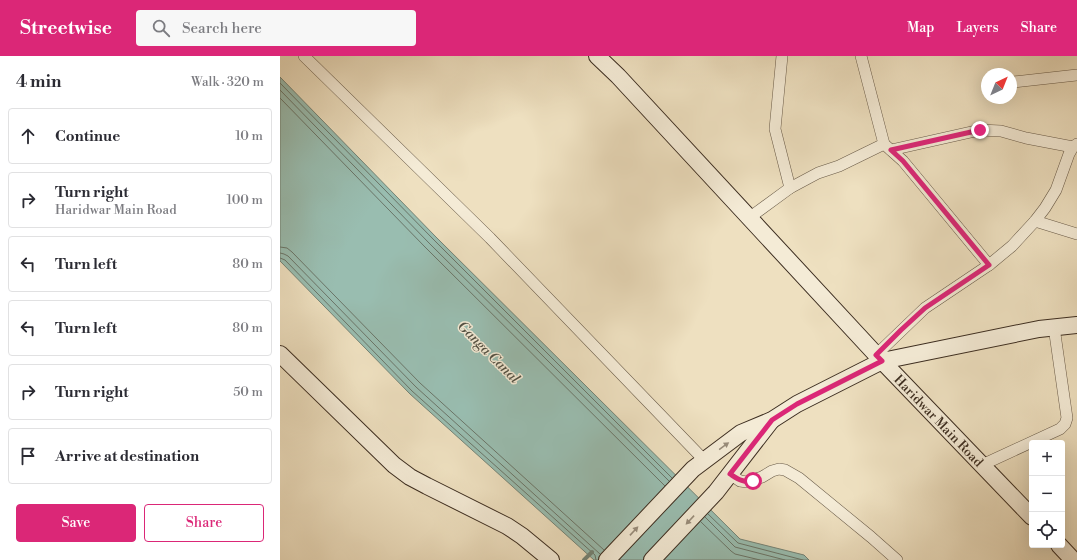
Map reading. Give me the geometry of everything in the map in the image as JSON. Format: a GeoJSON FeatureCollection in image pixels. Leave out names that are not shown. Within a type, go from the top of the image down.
{"type":"FeatureCollection","features":[{"type":"Feature","properties":{"kind":"street"},"geometry":{"type":"LineString","coordinates":[[304,56],[490,238],[698,464]]}},
{"type":"Feature","properties":{"kind":"street"},"geometry":{"type":"LineString","coordinates":[[782,56],[775,128],[790,188]]}},
{"type":"Feature","properties":{"kind":"street"},"geometry":{"type":"LineString","coordinates":[[861,56],[888,147],[903,161],[989,265]]}},
{"type":"Feature","properties":{"kind":"street","name":"Haridwar Main Road"},"geometry":{"type":"LineString","coordinates":[[602,57],[879,358],[1029,514]]}},
{"type":"Feature","properties":{"kind":"street"},"geometry":{"type":"LineString","coordinates":[[1017,82],[1077,75]]}},
{"type":"Feature","properties":{"kind":"street"},"geometry":{"type":"LineString","coordinates":[[749,218],[790,188],[818,174],[888,147],[980,130],[1001,131],[1026,138],[1075,146],[1069,154],[1056,190],[1046,208],[1012,246],[989,265],[925,308],[901,330],[879,358]]}},
{"type":"Feature","properties":{"kind":"street"},"geometry":{"type":"LineString","coordinates":[[1035,221],[1077,234]]}},
{"type":"Feature","properties":{"kind":"street"},"geometry":{"type":"LineString","coordinates":[[607,560],[698,464],[741,433],[772,420],[797,404],[879,358],[1039,329],[1077,324]]}},
{"type":"Feature","properties":{"kind":"street"},"geometry":{"type":"LineString","coordinates":[[982,465],[1060,429],[1065,424],[1067,418],[1054,327]]}},
{"type":"Feature","properties":{"kind":"street"},"geometry":{"type":"LineString","coordinates":[[280,354],[394,465],[410,477],[507,526],[522,536],[551,560]]}},
{"type":"Feature","properties":{"kind":"street"},"geometry":{"type":"LineString","coordinates":[[652,560],[716,492],[772,420]]}},
{"type":"Feature","properties":{"kind":"street"},"geometry":{"type":"LineString","coordinates":[[730,474],[740,481],[747,482],[762,477],[772,471],[779,469],[784,470],[805,483],[897,560]]}},
{"type":"Feature","properties":{"kind":"street"},"geometry":{"type":"LineString","coordinates":[[1062,548],[1073,560]]}},
{"type":"Feature","properties":{"kind":"water","name":"Ganga Canal"},"geometry":{"type":"Polygon","coordinates":[[[280,77],[436,237],[740,539],[804,555],[809,560],[594,560],[410,394],[280,261],[280,77]]]}},
{"type":"Feature","properties":{"kind":"waterway"},"geometry":{"type":"LineString","coordinates":[[584,560],[592,552]]}},
{"type":"Feature","properties":{"kind":"route"},"geometry":{"type":"LineString","coordinates":[[753,481],[740,481],[730,474],[772,420],[797,404],[882,361],[876,355],[925,308],[989,265],[903,161],[891,150],[980,130]]}}]}
